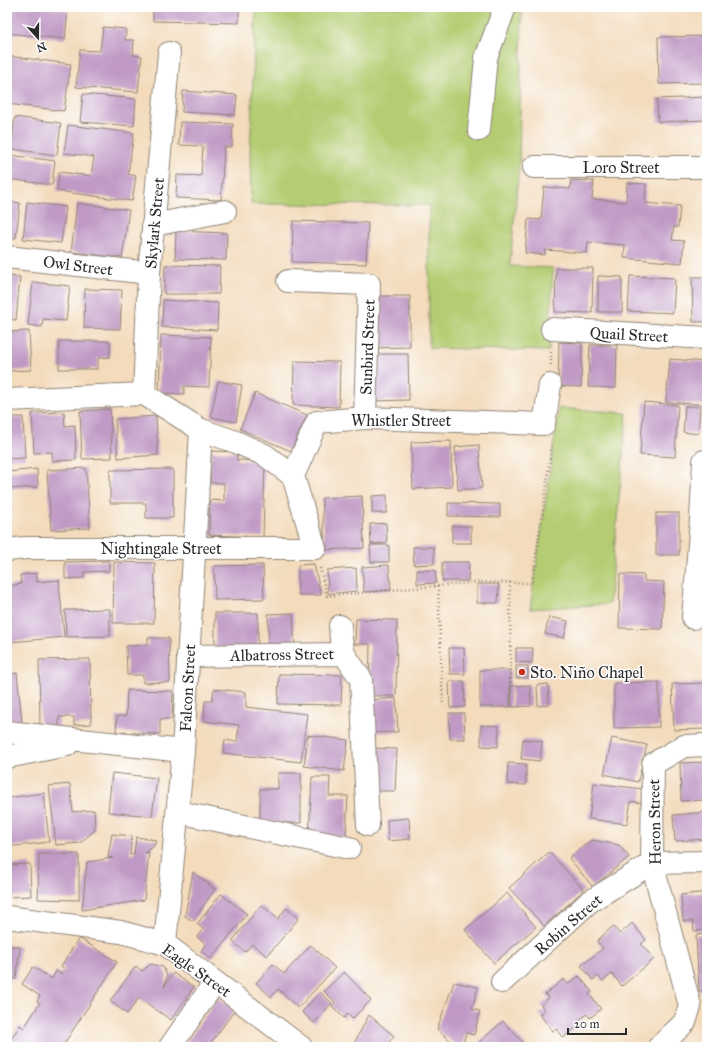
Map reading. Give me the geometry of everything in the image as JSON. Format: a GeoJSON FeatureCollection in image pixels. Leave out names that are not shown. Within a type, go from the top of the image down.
{"type":"FeatureCollection","features":[{"type":"Feature","properties":{"kind":"street"},"geometry":{"type":"LineString","coordinates":[[479,130],[486,58],[505,7]]}},
{"type":"Feature","properties":{"kind":"street","name":"Skylark Street"},"geometry":{"type":"LineString","coordinates":[[144,394],[149,273],[169,53]]}},
{"type":"Feature","properties":{"kind":"street","name":"Loro Street"},"geometry":{"type":"LineString","coordinates":[[534,167],[707,167]]}},
{"type":"Feature","properties":{"kind":"street"},"geometry":{"type":"LineString","coordinates":[[153,225],[224,211]]}},
{"type":"Feature","properties":{"kind":"street","name":"Owl Street"},"geometry":{"type":"LineString","coordinates":[[7,256],[149,273]]}},
{"type":"Feature","properties":{"kind":"street","name":"Sunbird Street"},"geometry":{"type":"LineString","coordinates":[[288,281],[369,284],[365,418]]}},
{"type":"Feature","properties":{"kind":"street","name":"Quail Street"},"geometry":{"type":"LineString","coordinates":[[552,329],[707,338]]}},
{"type":"Feature","properties":{"kind":"street"},"geometry":{"type":"LineString","coordinates":[[548,430],[550,386]]}},
{"type":"Feature","properties":{"kind":"street"},"geometry":{"type":"LineString","coordinates":[[7,400],[144,394],[201,430],[236,442],[265,455],[293,476],[315,548]]}},
{"type":"Feature","properties":{"kind":"street","name":"Whistler Street"},"geometry":{"type":"LineString","coordinates":[[293,476],[317,422],[365,418],[548,430]]}},
{"type":"Feature","properties":{"kind":"street","name":"Falcon Street"},"geometry":{"type":"LineString","coordinates":[[165,944],[182,841],[178,811],[187,786],[183,751],[201,430]]}},
{"type":"Feature","properties":{"kind":"street"},"geometry":{"type":"LineString","coordinates":[[693,618],[704,520],[704,461]]}},
{"type":"Feature","properties":{"kind":"street","name":"Nightingale Street"},"geometry":{"type":"LineString","coordinates":[[7,550],[26,548],[315,548]]}},
{"type":"Feature","properties":{"kind":"street"},"geometry":{"type":"LineString","coordinates":[[340,626],[340,640],[344,654]]}},
{"type":"Feature","properties":{"kind":"street","name":"Albatross Street"},"geometry":{"type":"LineString","coordinates":[[188,656],[344,654],[361,679],[368,825]]}},
{"type":"Feature","properties":{"kind":"street"},"geometry":{"type":"LineString","coordinates":[[7,732],[183,751]]}},
{"type":"Feature","properties":{"kind":"street"},"geometry":{"type":"LineString","coordinates":[[7,757],[86,741]]}},
{"type":"Feature","properties":{"kind":"street","name":"Heron Street"},"geometry":{"type":"LineString","coordinates":[[698,1007],[652,863],[653,764],[684,746],[707,745]]}},
{"type":"Feature","properties":{"kind":"street"},"geometry":{"type":"LineString","coordinates":[[178,811],[349,848]]}},
{"type":"Feature","properties":{"kind":"street"},"geometry":{"type":"LineString","coordinates":[[652,863],[707,862]]}},
{"type":"Feature","properties":{"kind":"street","name":"Robin Street"},"geometry":{"type":"LineString","coordinates":[[502,982],[589,902],[652,863]]}},
{"type":"Feature","properties":{"kind":"street","name":"Eagle Street"},"geometry":{"type":"LineString","coordinates":[[7,917],[121,932],[165,944],[301,1047]]}},
{"type":"Feature","properties":{"kind":"street"},"geometry":{"type":"LineString","coordinates":[[170,1047],[215,982]]}},
{"type":"Feature","properties":{"kind":"street"},"geometry":{"type":"LineString","coordinates":[[659,1047],[698,1007]]}},
{"type":"Feature","properties":{"kind":"path"},"geometry":{"type":"LineString","coordinates":[[550,386],[552,329]]}},
{"type":"Feature","properties":{"kind":"path"},"geometry":{"type":"LineString","coordinates":[[315,548],[327,596],[479,582],[532,583],[546,490],[548,430]]}},
{"type":"Feature","properties":{"kind":"path"},"geometry":{"type":"LineString","coordinates":[[510,582],[511,710]]}},
{"type":"Feature","properties":{"kind":"path"},"geometry":{"type":"LineString","coordinates":[[438,586],[443,706]]}},
{"type":"Feature","properties":{"kind":"green space"},"geometry":{"type":"Polygon","coordinates":[[[257,7],[522,7],[519,167],[510,266],[553,268],[549,351],[429,348],[429,205],[251,204],[250,156],[255,24],[257,7]]]}},
{"type":"Feature","properties":{"kind":"green space"},"geometry":{"type":"Polygon","coordinates":[[[559,408],[627,413],[609,604],[530,609],[559,408]]]}},
{"type":"Feature","properties":{"kind":"building"},"geometry":{"type":"Polygon","coordinates":[[[9,7],[41,7],[68,10],[65,39],[7,33],[9,7]]]}},
{"type":"Feature","properties":{"kind":"building"},"geometry":{"type":"Polygon","coordinates":[[[93,7],[132,7],[131,11],[93,7]]]}},
{"type":"Feature","properties":{"kind":"building"},"geometry":{"type":"Polygon","coordinates":[[[153,7],[239,7],[239,23],[153,21],[153,7]]]}},
{"type":"Feature","properties":{"kind":"building"},"geometry":{"type":"Polygon","coordinates":[[[103,27],[126,29],[125,40],[134,40],[133,55],[142,56],[138,92],[76,87],[80,50],[100,51],[103,27]]]}},
{"type":"Feature","properties":{"kind":"building"},"geometry":{"type":"Polygon","coordinates":[[[707,36],[707,83],[659,84],[658,37],[707,36]]]}},
{"type":"Feature","properties":{"kind":"building"},"geometry":{"type":"Polygon","coordinates":[[[7,56],[71,64],[64,111],[7,104],[7,56]]]}},
{"type":"Feature","properties":{"kind":"building"},"geometry":{"type":"Polygon","coordinates":[[[183,91],[237,95],[235,115],[182,112],[183,91]]]}},
{"type":"Feature","properties":{"kind":"building"},"geometry":{"type":"Polygon","coordinates":[[[83,94],[136,99],[134,126],[80,122],[83,94]]]}},
{"type":"Feature","properties":{"kind":"building"},"geometry":{"type":"Polygon","coordinates":[[[706,97],[707,120],[658,122],[657,99],[706,97]]]}},
{"type":"Feature","properties":{"kind":"building"},"geometry":{"type":"Polygon","coordinates":[[[15,117],[61,123],[57,155],[11,149],[15,117]]]}},
{"type":"Feature","properties":{"kind":"building"},"geometry":{"type":"Polygon","coordinates":[[[180,122],[233,124],[232,147],[224,147],[221,200],[176,198],[177,175],[201,176],[203,146],[179,145],[180,122]]]}},
{"type":"Feature","properties":{"kind":"building"},"geometry":{"type":"Polygon","coordinates":[[[68,125],[134,133],[128,174],[136,176],[132,201],[57,191],[59,172],[91,176],[94,157],[64,153],[68,125]]]}},
{"type":"Feature","properties":{"kind":"building"},"geometry":{"type":"Polygon","coordinates":[[[10,155],[55,161],[52,185],[7,179],[10,155]]]}},
{"type":"Feature","properties":{"kind":"building"},"geometry":{"type":"Polygon","coordinates":[[[571,180],[594,181],[592,199],[626,202],[627,183],[646,184],[645,203],[680,206],[678,227],[674,227],[672,240],[684,241],[682,263],[624,258],[625,245],[588,242],[587,253],[545,250],[545,255],[525,253],[528,219],[541,220],[544,187],[570,189],[571,180]]]}},
{"type":"Feature","properties":{"kind":"building"},"geometry":{"type":"Polygon","coordinates":[[[7,201],[20,203],[16,238],[7,238],[7,201]]]}},
{"type":"Feature","properties":{"kind":"building"},"geometry":{"type":"Polygon","coordinates":[[[27,202],[66,207],[61,243],[23,239],[27,202]]]}},
{"type":"Feature","properties":{"kind":"building"},"geometry":{"type":"Polygon","coordinates":[[[77,203],[129,210],[122,258],[71,252],[77,203]]]}},
{"type":"Feature","properties":{"kind":"building"},"geometry":{"type":"Polygon","coordinates":[[[293,221],[368,223],[366,264],[292,262],[293,221]]]}},
{"type":"Feature","properties":{"kind":"building"},"geometry":{"type":"Polygon","coordinates":[[[176,231],[227,233],[226,260],[175,259],[176,231]]]}},
{"type":"Feature","properties":{"kind":"building"},"geometry":{"type":"Polygon","coordinates":[[[165,265],[220,266],[219,294],[164,294],[165,265]]]}},
{"type":"Feature","properties":{"kind":"building"},"geometry":{"type":"Polygon","coordinates":[[[556,268],[593,268],[592,313],[555,312],[556,268]]]}},
{"type":"Feature","properties":{"kind":"building"},"geometry":{"type":"Polygon","coordinates":[[[7,276],[20,277],[16,320],[7,319],[7,276]]]}},
{"type":"Feature","properties":{"kind":"building"},"geometry":{"type":"Polygon","coordinates":[[[598,276],[622,277],[622,312],[598,312],[598,276]]]}},
{"type":"Feature","properties":{"kind":"building"},"geometry":{"type":"Polygon","coordinates":[[[630,276],[675,278],[673,313],[628,311],[630,276]]]}},
{"type":"Feature","properties":{"kind":"building"},"geometry":{"type":"Polygon","coordinates":[[[692,277],[707,277],[707,322],[693,322],[692,277]]]}},
{"type":"Feature","properties":{"kind":"building"},"geometry":{"type":"Polygon","coordinates":[[[33,282],[70,286],[66,321],[43,319],[42,327],[28,325],[33,282]]]}},
{"type":"Feature","properties":{"kind":"building"},"geometry":{"type":"Polygon","coordinates":[[[85,289],[122,290],[120,329],[84,328],[85,289]]]}},
{"type":"Feature","properties":{"kind":"building"},"geometry":{"type":"Polygon","coordinates":[[[373,296],[410,296],[410,347],[373,348],[373,296]]]}},
{"type":"Feature","properties":{"kind":"building"},"geometry":{"type":"Polygon","coordinates":[[[163,300],[218,303],[217,330],[162,327],[163,300]]]}},
{"type":"Feature","properties":{"kind":"building"},"geometry":{"type":"Polygon","coordinates":[[[29,331],[31,370],[7,371],[7,332],[29,331]]]}},
{"type":"Feature","properties":{"kind":"building"},"geometry":{"type":"Polygon","coordinates":[[[161,335],[211,337],[209,387],[184,386],[184,394],[159,393],[161,335]]]}},
{"type":"Feature","properties":{"kind":"building"},"geometry":{"type":"Polygon","coordinates":[[[59,341],[110,341],[110,357],[98,358],[98,369],[59,369],[59,341]]]}},
{"type":"Feature","properties":{"kind":"building"},"geometry":{"type":"Polygon","coordinates":[[[559,342],[582,343],[581,387],[558,386],[559,342]]]}},
{"type":"Feature","properties":{"kind":"building"},"geometry":{"type":"Polygon","coordinates":[[[590,345],[617,345],[616,388],[588,387],[590,345]]]}},
{"type":"Feature","properties":{"kind":"building"},"geometry":{"type":"Polygon","coordinates":[[[373,354],[408,354],[409,400],[374,401],[373,354]]]}},
{"type":"Feature","properties":{"kind":"building"},"geometry":{"type":"Polygon","coordinates":[[[670,359],[707,362],[707,405],[666,402],[670,359]]]}},
{"type":"Feature","properties":{"kind":"building"},"geometry":{"type":"Polygon","coordinates":[[[294,361],[340,362],[339,407],[293,405],[294,361]]]}},
{"type":"Feature","properties":{"kind":"building"},"geometry":{"type":"Polygon","coordinates":[[[218,381],[242,385],[236,422],[211,417],[218,381]]]}},
{"type":"Feature","properties":{"kind":"building"},"geometry":{"type":"Polygon","coordinates":[[[255,393],[307,415],[291,451],[240,429],[255,393]]]}},
{"type":"Feature","properties":{"kind":"building"},"geometry":{"type":"Polygon","coordinates":[[[644,402],[678,405],[675,457],[640,455],[644,402]]]}},
{"type":"Feature","properties":{"kind":"building"},"geometry":{"type":"Polygon","coordinates":[[[685,406],[700,407],[698,434],[683,432],[685,406]]]}},
{"type":"Feature","properties":{"kind":"building"},"geometry":{"type":"Polygon","coordinates":[[[110,409],[112,458],[82,459],[80,411],[110,409]]]}},
{"type":"Feature","properties":{"kind":"building"},"geometry":{"type":"Polygon","coordinates":[[[64,412],[65,426],[75,425],[76,460],[52,461],[52,452],[34,453],[32,413],[64,412]]]}},
{"type":"Feature","properties":{"kind":"building"},"geometry":{"type":"Polygon","coordinates":[[[156,416],[158,455],[118,458],[115,419],[156,416]]]}},
{"type":"Feature","properties":{"kind":"building"},"geometry":{"type":"Polygon","coordinates":[[[7,417],[23,417],[25,458],[7,459],[7,417]]]}},
{"type":"Feature","properties":{"kind":"building"},"geometry":{"type":"Polygon","coordinates":[[[451,441],[452,487],[413,489],[411,442],[451,441]]]}},
{"type":"Feature","properties":{"kind":"building"},"geometry":{"type":"Polygon","coordinates":[[[479,445],[482,488],[458,490],[455,447],[479,445]]]}},
{"type":"Feature","properties":{"kind":"building"},"geometry":{"type":"Polygon","coordinates":[[[211,451],[237,452],[237,460],[265,461],[263,537],[209,535],[210,500],[224,501],[224,483],[210,483],[211,451]]]}},
{"type":"Feature","properties":{"kind":"building"},"geometry":{"type":"Polygon","coordinates":[[[86,468],[90,528],[51,530],[47,470],[86,468]]]}},
{"type":"Feature","properties":{"kind":"building"},"geometry":{"type":"Polygon","coordinates":[[[37,469],[38,487],[7,489],[7,472],[37,469]]]}},
{"type":"Feature","properties":{"kind":"building"},"geometry":{"type":"Polygon","coordinates":[[[173,469],[173,518],[146,518],[146,503],[110,503],[110,470],[173,469]]]}},
{"type":"Feature","properties":{"kind":"building"},"geometry":{"type":"Polygon","coordinates":[[[387,495],[387,513],[372,513],[372,496],[387,495]]]}},
{"type":"Feature","properties":{"kind":"building"},"geometry":{"type":"Polygon","coordinates":[[[362,496],[364,548],[325,550],[322,498],[362,496]]]}},
{"type":"Feature","properties":{"kind":"building"},"geometry":{"type":"Polygon","coordinates":[[[448,503],[500,504],[500,517],[448,516],[448,503]]]}},
{"type":"Feature","properties":{"kind":"building"},"geometry":{"type":"Polygon","coordinates":[[[656,513],[679,513],[679,555],[656,555],[656,513]]]}},
{"type":"Feature","properties":{"kind":"building"},"geometry":{"type":"Polygon","coordinates":[[[386,523],[387,543],[371,544],[370,524],[386,523]]]}},
{"type":"Feature","properties":{"kind":"building"},"geometry":{"type":"Polygon","coordinates":[[[452,526],[471,526],[471,543],[452,543],[452,526]]]}},
{"type":"Feature","properties":{"kind":"building"},"geometry":{"type":"Polygon","coordinates":[[[370,545],[389,545],[389,562],[371,562],[370,545]]]}},
{"type":"Feature","properties":{"kind":"building"},"geometry":{"type":"Polygon","coordinates":[[[413,547],[434,547],[434,564],[414,565],[413,547]]]}},
{"type":"Feature","properties":{"kind":"building"},"geometry":{"type":"Polygon","coordinates":[[[109,561],[109,571],[84,572],[84,578],[65,579],[65,562],[109,561]]]}},
{"type":"Feature","properties":{"kind":"building"},"geometry":{"type":"Polygon","coordinates":[[[114,562],[155,563],[154,623],[113,623],[114,562]]]}},
{"type":"Feature","properties":{"kind":"building"},"geometry":{"type":"Polygon","coordinates":[[[442,562],[469,562],[468,581],[442,581],[442,562]]]}},
{"type":"Feature","properties":{"kind":"building"},"geometry":{"type":"Polygon","coordinates":[[[314,564],[321,595],[298,595],[298,565],[314,564]]]}},
{"type":"Feature","properties":{"kind":"building"},"geometry":{"type":"Polygon","coordinates":[[[263,565],[264,599],[215,600],[214,566],[263,565]]]}},
{"type":"Feature","properties":{"kind":"building"},"geometry":{"type":"Polygon","coordinates":[[[389,565],[391,590],[364,592],[362,567],[389,565]]]}},
{"type":"Feature","properties":{"kind":"building"},"geometry":{"type":"Polygon","coordinates":[[[356,568],[357,591],[328,594],[327,570],[356,568]]]}},
{"type":"Feature","properties":{"kind":"building"},"geometry":{"type":"Polygon","coordinates":[[[417,570],[435,570],[436,583],[417,584],[417,570]]]}},
{"type":"Feature","properties":{"kind":"building"},"geometry":{"type":"Polygon","coordinates":[[[37,573],[37,582],[59,580],[64,637],[11,642],[7,586],[21,584],[20,575],[37,573]]]}},
{"type":"Feature","properties":{"kind":"building"},"geometry":{"type":"Polygon","coordinates":[[[620,574],[644,575],[644,581],[664,582],[662,629],[619,628],[620,574]]]}},
{"type":"Feature","properties":{"kind":"building"},"geometry":{"type":"Polygon","coordinates":[[[477,584],[499,584],[498,603],[477,603],[477,584]]]}},
{"type":"Feature","properties":{"kind":"building"},"geometry":{"type":"Polygon","coordinates":[[[110,609],[110,636],[66,637],[65,610],[110,609]]]}},
{"type":"Feature","properties":{"kind":"building"},"geometry":{"type":"Polygon","coordinates":[[[215,613],[258,613],[258,651],[215,651],[215,613]]]}},
{"type":"Feature","properties":{"kind":"building"},"geometry":{"type":"Polygon","coordinates":[[[293,613],[295,651],[269,652],[268,614],[293,613]]]}},
{"type":"Feature","properties":{"kind":"building"},"geometry":{"type":"Polygon","coordinates":[[[549,617],[568,621],[564,638],[545,634],[549,617]]]}},
{"type":"Feature","properties":{"kind":"building"},"geometry":{"type":"Polygon","coordinates":[[[356,619],[397,620],[396,696],[369,696],[370,644],[355,644],[356,619]]]}},
{"type":"Feature","properties":{"kind":"building"},"geometry":{"type":"Polygon","coordinates":[[[148,638],[169,638],[170,682],[143,683],[143,675],[127,675],[126,646],[148,645],[148,638]]]}},
{"type":"Feature","properties":{"kind":"building"},"geometry":{"type":"Polygon","coordinates":[[[449,648],[464,648],[465,674],[450,674],[449,648]]]}},
{"type":"Feature","properties":{"kind":"building"},"geometry":{"type":"Polygon","coordinates":[[[516,648],[533,648],[532,663],[516,662],[516,648]]]}},
{"type":"Feature","properties":{"kind":"building"},"geometry":{"type":"Polygon","coordinates":[[[90,659],[91,724],[74,725],[74,717],[59,717],[59,727],[40,727],[39,660],[90,659]]]}},
{"type":"Feature","properties":{"kind":"building","name":"Sto. Niño Chapel"},"geometry":{"type":"Polygon","coordinates":[[[516,666],[528,666],[528,678],[516,678],[516,666]]]}},
{"type":"Feature","properties":{"kind":"building"},"geometry":{"type":"Polygon","coordinates":[[[480,670],[510,670],[510,707],[480,707],[480,670]]]}},
{"type":"Feature","properties":{"kind":"building"},"geometry":{"type":"Polygon","coordinates":[[[17,673],[22,723],[7,725],[7,674],[17,673]]]}},
{"type":"Feature","properties":{"kind":"building"},"geometry":{"type":"Polygon","coordinates":[[[279,674],[342,675],[341,705],[278,704],[279,674]]]}},
{"type":"Feature","properties":{"kind":"building"},"geometry":{"type":"Polygon","coordinates":[[[449,681],[464,681],[465,707],[450,708],[449,681]]]}},
{"type":"Feature","properties":{"kind":"building"},"geometry":{"type":"Polygon","coordinates":[[[659,682],[659,727],[614,728],[614,683],[659,682]]]}},
{"type":"Feature","properties":{"kind":"building"},"geometry":{"type":"Polygon","coordinates":[[[707,683],[707,729],[674,730],[672,684],[707,683]]]}},
{"type":"Feature","properties":{"kind":"building"},"geometry":{"type":"Polygon","coordinates":[[[548,684],[549,705],[538,706],[537,685],[548,684]]]}},
{"type":"Feature","properties":{"kind":"building"},"geometry":{"type":"Polygon","coordinates":[[[530,685],[531,706],[512,707],[511,686],[530,685]]]}},
{"type":"Feature","properties":{"kind":"building"},"geometry":{"type":"Polygon","coordinates":[[[214,689],[246,692],[246,707],[307,714],[301,762],[223,753],[225,740],[237,742],[239,725],[204,721],[205,701],[212,701],[214,689]]]}},
{"type":"Feature","properties":{"kind":"building"},"geometry":{"type":"Polygon","coordinates":[[[127,690],[173,691],[172,719],[160,719],[160,734],[116,732],[117,716],[126,716],[127,690]]]}},
{"type":"Feature","properties":{"kind":"building"},"geometry":{"type":"Polygon","coordinates":[[[396,698],[398,732],[370,733],[368,700],[396,698]]]}},
{"type":"Feature","properties":{"kind":"building"},"geometry":{"type":"Polygon","coordinates":[[[449,713],[464,713],[465,739],[450,739],[449,713]]]}},
{"type":"Feature","properties":{"kind":"building"},"geometry":{"type":"Polygon","coordinates":[[[481,725],[499,726],[498,747],[481,746],[481,725]]]}},
{"type":"Feature","properties":{"kind":"building"},"geometry":{"type":"Polygon","coordinates":[[[308,735],[348,740],[344,771],[304,766],[308,735]]]}},
{"type":"Feature","properties":{"kind":"building"},"geometry":{"type":"Polygon","coordinates":[[[612,738],[647,745],[638,782],[604,774],[612,738]]]}},
{"type":"Feature","properties":{"kind":"building"},"geometry":{"type":"Polygon","coordinates":[[[523,739],[542,741],[540,761],[521,759],[523,739]]]}},
{"type":"Feature","properties":{"kind":"building"},"geometry":{"type":"Polygon","coordinates":[[[371,748],[397,749],[395,791],[369,791],[371,748]]]}},
{"type":"Feature","properties":{"kind":"building"},"geometry":{"type":"Polygon","coordinates":[[[706,762],[707,800],[681,801],[680,763],[706,762]]]}},
{"type":"Feature","properties":{"kind":"building"},"geometry":{"type":"Polygon","coordinates":[[[508,763],[526,764],[526,785],[507,784],[508,763]]]}},
{"type":"Feature","properties":{"kind":"building"},"geometry":{"type":"Polygon","coordinates":[[[112,773],[157,778],[152,816],[108,812],[112,773]]]}},
{"type":"Feature","properties":{"kind":"building"},"geometry":{"type":"Polygon","coordinates":[[[278,773],[301,773],[301,823],[260,823],[260,789],[278,789],[278,773]]]}},
{"type":"Feature","properties":{"kind":"building"},"geometry":{"type":"Polygon","coordinates":[[[312,777],[330,777],[329,796],[348,796],[346,837],[309,836],[312,777]]]}},
{"type":"Feature","properties":{"kind":"building"},"geometry":{"type":"Polygon","coordinates":[[[594,783],[643,789],[641,803],[631,801],[627,824],[589,819],[594,783]]]}},
{"type":"Feature","properties":{"kind":"building"},"geometry":{"type":"Polygon","coordinates":[[[70,784],[73,812],[94,810],[95,830],[80,843],[56,845],[49,786],[70,784]]]}},
{"type":"Feature","properties":{"kind":"building"},"geometry":{"type":"Polygon","coordinates":[[[44,793],[49,842],[7,847],[7,798],[44,793]]]}},
{"type":"Feature","properties":{"kind":"building"},"geometry":{"type":"Polygon","coordinates":[[[707,812],[707,839],[675,841],[673,815],[707,812]]]}},
{"type":"Feature","properties":{"kind":"building"},"geometry":{"type":"Polygon","coordinates":[[[409,818],[410,839],[388,841],[387,820],[409,818]]]}},
{"type":"Feature","properties":{"kind":"building"},"geometry":{"type":"Polygon","coordinates":[[[112,834],[132,836],[130,855],[134,854],[136,837],[157,840],[153,847],[145,853],[149,852],[144,900],[82,910],[87,862],[113,858],[108,857],[112,834]]]}},
{"type":"Feature","properties":{"kind":"building"},"geometry":{"type":"Polygon","coordinates":[[[591,840],[619,845],[629,857],[593,887],[569,858],[591,840]]]}},
{"type":"Feature","properties":{"kind":"building"},"geometry":{"type":"Polygon","coordinates":[[[549,852],[584,890],[544,926],[509,888],[549,852]]]}},
{"type":"Feature","properties":{"kind":"building"},"geometry":{"type":"Polygon","coordinates":[[[39,854],[79,854],[79,900],[38,899],[39,854]]]}},
{"type":"Feature","properties":{"kind":"building"},"geometry":{"type":"Polygon","coordinates":[[[30,864],[31,896],[7,897],[7,865],[30,864]]]}},
{"type":"Feature","properties":{"kind":"building"},"geometry":{"type":"Polygon","coordinates":[[[193,872],[215,889],[193,921],[185,916],[193,872]]]}},
{"type":"Feature","properties":{"kind":"building"},"geometry":{"type":"Polygon","coordinates":[[[707,892],[707,930],[694,931],[693,921],[683,921],[681,895],[707,892]]]}},
{"type":"Feature","properties":{"kind":"building"},"geometry":{"type":"Polygon","coordinates":[[[507,893],[536,927],[494,963],[465,930],[507,893]]]}},
{"type":"Feature","properties":{"kind":"building"},"geometry":{"type":"Polygon","coordinates":[[[221,894],[247,914],[211,959],[201,951],[206,944],[197,937],[203,929],[197,924],[221,894]]]}},
{"type":"Feature","properties":{"kind":"building"},"geometry":{"type":"Polygon","coordinates":[[[261,905],[278,919],[286,908],[299,918],[267,956],[252,944],[245,952],[232,941],[261,905]]]}},
{"type":"Feature","properties":{"kind":"building"},"geometry":{"type":"Polygon","coordinates":[[[632,923],[646,940],[641,944],[654,959],[622,986],[612,974],[603,981],[598,976],[593,980],[581,966],[603,948],[597,941],[613,926],[620,934],[632,923]]]}},
{"type":"Feature","properties":{"kind":"building"},"geometry":{"type":"Polygon","coordinates":[[[707,934],[707,990],[699,991],[696,935],[707,934]]]}},
{"type":"Feature","properties":{"kind":"building"},"geometry":{"type":"Polygon","coordinates":[[[79,938],[117,962],[62,1047],[7,1047],[20,1025],[24,1028],[40,1003],[37,1001],[40,996],[22,984],[33,967],[52,979],[56,971],[61,974],[65,969],[61,966],[79,938]]]}},
{"type":"Feature","properties":{"kind":"building"},"geometry":{"type":"Polygon","coordinates":[[[7,945],[20,947],[16,979],[7,978],[7,945]]]}},
{"type":"Feature","properties":{"kind":"building"},"geometry":{"type":"Polygon","coordinates":[[[311,945],[335,968],[298,1008],[278,989],[271,997],[256,983],[273,964],[284,974],[311,945]]]}},
{"type":"Feature","properties":{"kind":"building"},"geometry":{"type":"Polygon","coordinates":[[[151,964],[163,967],[167,976],[164,987],[173,973],[194,987],[171,1020],[139,998],[127,1014],[110,1001],[136,966],[142,971],[151,964]]]}},
{"type":"Feature","properties":{"kind":"building"},"geometry":{"type":"Polygon","coordinates":[[[344,972],[371,1000],[352,1019],[348,1014],[344,1018],[332,1006],[335,1002],[324,991],[344,972]]]}},
{"type":"Feature","properties":{"kind":"building"},"geometry":{"type":"Polygon","coordinates":[[[579,976],[592,992],[589,994],[601,1009],[590,1018],[587,1014],[578,1021],[581,1024],[563,1038],[556,1029],[553,1031],[539,1014],[545,1010],[541,1005],[549,998],[545,994],[564,979],[568,984],[579,976]]]}},
{"type":"Feature","properties":{"kind":"building"},"geometry":{"type":"Polygon","coordinates":[[[454,982],[478,987],[472,1009],[480,1011],[474,1035],[466,1033],[462,1047],[458,1047],[437,1029],[454,982]]]}},
{"type":"Feature","properties":{"kind":"building"},"geometry":{"type":"Polygon","coordinates":[[[320,992],[332,1003],[314,1023],[302,1012],[320,992]]]}},
{"type":"Feature","properties":{"kind":"building"},"geometry":{"type":"Polygon","coordinates":[[[218,998],[235,1010],[210,1044],[214,1047],[183,1047],[218,998]]]}},
{"type":"Feature","properties":{"kind":"building"},"geometry":{"type":"Polygon","coordinates":[[[369,1015],[394,1036],[385,1047],[352,1047],[369,1015]]]}},
{"type":"Feature","properties":{"kind":"building"},"geometry":{"type":"Polygon","coordinates":[[[503,1021],[527,1047],[482,1047],[478,1043],[503,1021]]]}},
{"type":"Feature","properties":{"kind":"place","name":"Sto. Niño Chapel"},"geometry":{"type":"Point","coordinates":[522,672]}}]}
